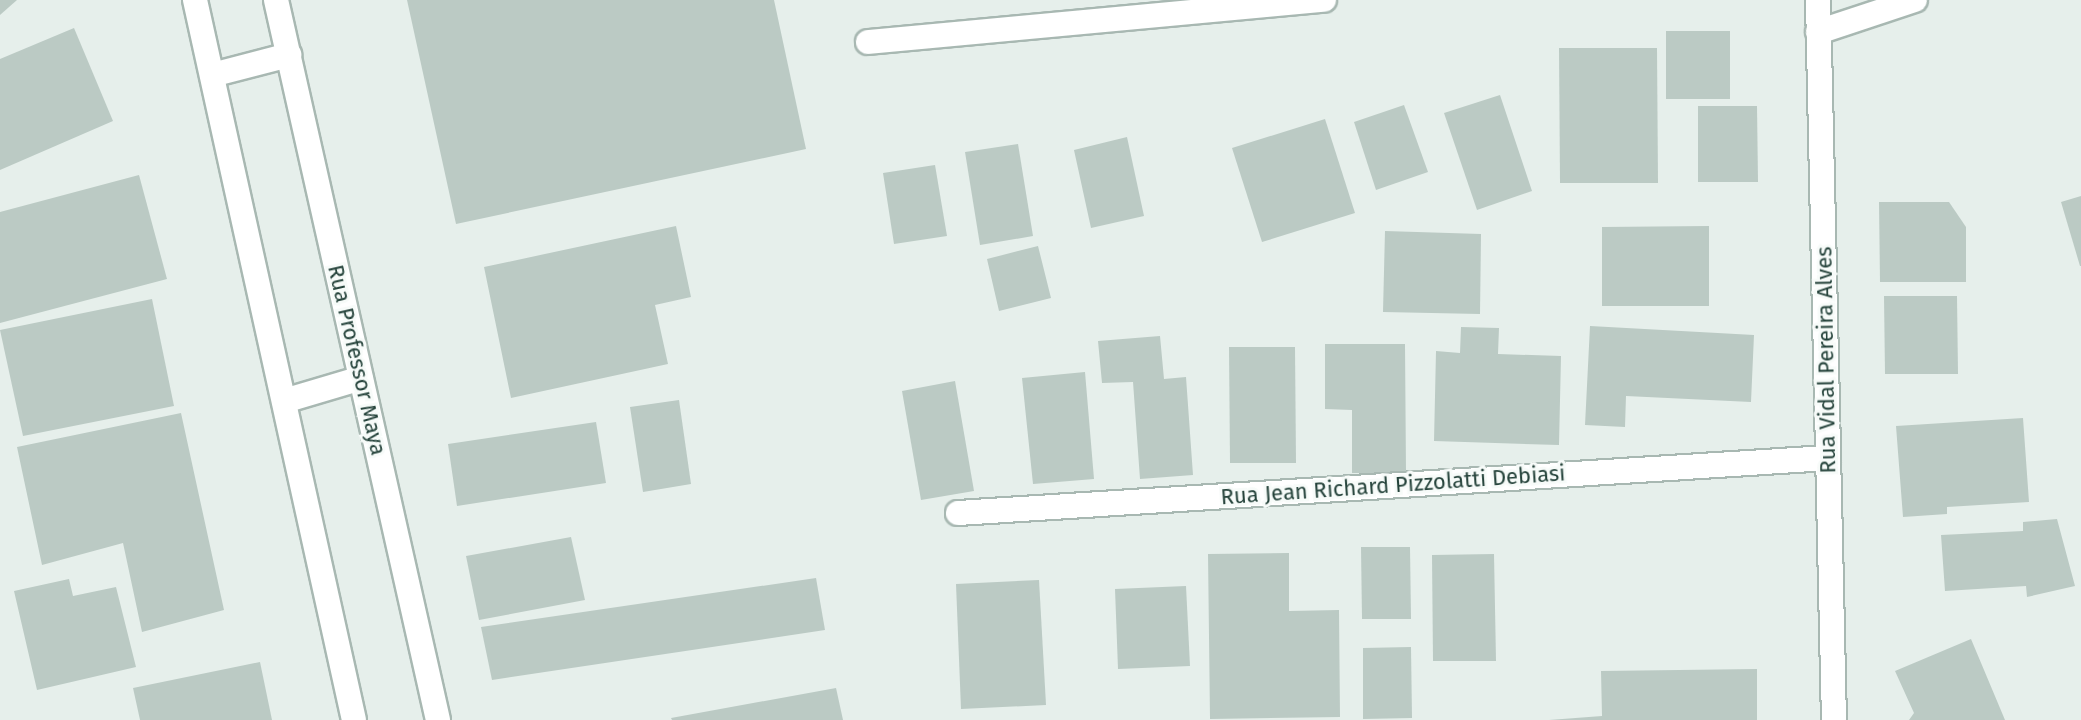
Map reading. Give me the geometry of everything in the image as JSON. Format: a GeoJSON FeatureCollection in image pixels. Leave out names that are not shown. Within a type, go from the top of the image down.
{"type":"FeatureCollection","features":[{"type":"Feature","properties":{"kind":"street"},"geometry":{"type":"LineString","coordinates":[[195,0],[354,720]]}},
{"type":"Feature","properties":{"kind":"street","name":"Rua Professor Maya"},"geometry":{"type":"LineString","coordinates":[[276,0],[438,720]]}},
{"type":"Feature","properties":{"kind":"street"},"geometry":{"type":"LineString","coordinates":[[868,42],[1324,0]]}},
{"type":"Feature","properties":{"kind":"street","name":"Rua Vidal Pereira Alves"},"geometry":{"type":"LineString","coordinates":[[1818,0],[1834,720]]}},
{"type":"Feature","properties":{"kind":"street"},"geometry":{"type":"LineString","coordinates":[[1818,32],[1915,0]]}},
{"type":"Feature","properties":{"kind":"street"},"geometry":{"type":"LineString","coordinates":[[212,75],[289,55]]}},
{"type":"Feature","properties":{"kind":"street"},"geometry":{"type":"LineString","coordinates":[[284,401],[361,378]]}},
{"type":"Feature","properties":{"kind":"street","name":"Rua Jean Richard Pizzolatti Debiasi"},"geometry":{"type":"LineString","coordinates":[[958,513],[1828,458]]}},
{"type":"Feature","properties":{"kind":"building"},"geometry":{"type":"Polygon","coordinates":[[[0,0],[17,0],[0,15],[0,0]]]}},
{"type":"Feature","properties":{"kind":"building"},"geometry":{"type":"Polygon","coordinates":[[[407,0],[774,0],[806,149],[456,224],[407,0]]]}},
{"type":"Feature","properties":{"kind":"building"},"geometry":{"type":"Polygon","coordinates":[[[74,28],[113,121],[0,170],[0,59],[74,28]]]}},
{"type":"Feature","properties":{"kind":"building"},"geometry":{"type":"Polygon","coordinates":[[[1666,31],[1730,31],[1730,99],[1666,99],[1666,31]]]}},
{"type":"Feature","properties":{"kind":"building"},"geometry":{"type":"Polygon","coordinates":[[[1559,48],[1657,48],[1658,183],[1560,183],[1559,48]]]}},
{"type":"Feature","properties":{"kind":"building"},"geometry":{"type":"Polygon","coordinates":[[[1500,95],[1532,191],[1477,210],[1444,113],[1500,95]]]}},
{"type":"Feature","properties":{"kind":"building"},"geometry":{"type":"Polygon","coordinates":[[[1404,105],[1428,172],[1376,190],[1354,122],[1404,105]]]}},
{"type":"Feature","properties":{"kind":"building"},"geometry":{"type":"Polygon","coordinates":[[[1698,106],[1757,106],[1758,182],[1698,182],[1698,106]]]}},
{"type":"Feature","properties":{"kind":"building"},"geometry":{"type":"Polygon","coordinates":[[[1325,119],[1355,213],[1262,242],[1232,148],[1325,119]]]}},
{"type":"Feature","properties":{"kind":"building"},"geometry":{"type":"Polygon","coordinates":[[[1127,137],[1144,216],[1091,228],[1074,150],[1127,137]]]}},
{"type":"Feature","properties":{"kind":"building"},"geometry":{"type":"Polygon","coordinates":[[[1018,144],[1033,236],[980,245],[965,152],[1018,144]]]}},
{"type":"Feature","properties":{"kind":"building"},"geometry":{"type":"Polygon","coordinates":[[[935,165],[947,236],[894,244],[883,173],[935,165]]]}},
{"type":"Feature","properties":{"kind":"building"},"geometry":{"type":"Polygon","coordinates":[[[139,175],[167,279],[0,323],[0,212],[139,175]]]}},
{"type":"Feature","properties":{"kind":"building"},"geometry":{"type":"Polygon","coordinates":[[[2081,196],[2081,266],[2080,266],[2061,202],[2081,196]]]}},
{"type":"Feature","properties":{"kind":"building"},"geometry":{"type":"Polygon","coordinates":[[[1879,202],[1949,202],[1966,227],[1966,282],[1880,282],[1879,202]]]}},
{"type":"Feature","properties":{"kind":"building"},"geometry":{"type":"Polygon","coordinates":[[[676,226],[691,297],[655,305],[668,364],[511,398],[484,267],[676,226]]]}},
{"type":"Feature","properties":{"kind":"building"},"geometry":{"type":"Polygon","coordinates":[[[1709,226],[1709,306],[1602,306],[1602,227],[1709,226]]]}},
{"type":"Feature","properties":{"kind":"building"},"geometry":{"type":"Polygon","coordinates":[[[1385,231],[1481,234],[1480,314],[1383,312],[1385,231]]]}},
{"type":"Feature","properties":{"kind":"building"},"geometry":{"type":"Polygon","coordinates":[[[1038,246],[1051,298],[999,311],[987,259],[1038,246]]]}},
{"type":"Feature","properties":{"kind":"building"},"geometry":{"type":"Polygon","coordinates":[[[1884,296],[1957,296],[1958,374],[1885,374],[1884,296]]]}},
{"type":"Feature","properties":{"kind":"building"},"geometry":{"type":"Polygon","coordinates":[[[152,299],[174,406],[23,436],[0,330],[152,299]]]}},
{"type":"Feature","properties":{"kind":"building"},"geometry":{"type":"Polygon","coordinates":[[[1590,326],[1754,335],[1751,402],[1626,396],[1625,427],[1585,425],[1590,326]]]}},
{"type":"Feature","properties":{"kind":"building"},"geometry":{"type":"Polygon","coordinates":[[[1461,327],[1499,328],[1498,354],[1561,356],[1559,445],[1434,441],[1436,351],[1460,353],[1461,327]]]}},
{"type":"Feature","properties":{"kind":"building"},"geometry":{"type":"Polygon","coordinates":[[[1160,336],[1164,379],[1186,377],[1193,475],[1140,479],[1133,382],[1102,383],[1098,341],[1160,336]]]}},
{"type":"Feature","properties":{"kind":"building"},"geometry":{"type":"Polygon","coordinates":[[[1325,344],[1405,344],[1406,473],[1352,473],[1352,410],[1325,409],[1325,344]]]}},
{"type":"Feature","properties":{"kind":"building"},"geometry":{"type":"Polygon","coordinates":[[[1229,347],[1295,347],[1296,463],[1230,463],[1229,347]]]}},
{"type":"Feature","properties":{"kind":"building"},"geometry":{"type":"Polygon","coordinates":[[[1085,372],[1094,479],[1033,484],[1022,378],[1085,372]]]}},
{"type":"Feature","properties":{"kind":"building"},"geometry":{"type":"Polygon","coordinates":[[[955,381],[974,491],[921,500],[902,391],[955,381]]]}},
{"type":"Feature","properties":{"kind":"building"},"geometry":{"type":"Polygon","coordinates":[[[679,400],[691,484],[643,492],[630,407],[679,400]]]}},
{"type":"Feature","properties":{"kind":"building"},"geometry":{"type":"Polygon","coordinates":[[[181,413],[224,610],[142,632],[123,543],[42,565],[17,447],[181,413]]]}},
{"type":"Feature","properties":{"kind":"building"},"geometry":{"type":"Polygon","coordinates":[[[2023,418],[2029,502],[1947,507],[1947,514],[1903,517],[1896,426],[2023,418]]]}},
{"type":"Feature","properties":{"kind":"building"},"geometry":{"type":"Polygon","coordinates":[[[596,422],[606,483],[457,506],[448,444],[596,422]]]}},
{"type":"Feature","properties":{"kind":"building"},"geometry":{"type":"Polygon","coordinates":[[[2057,519],[2075,586],[2027,597],[2026,586],[1945,591],[1941,535],[2023,531],[2023,522],[2057,519]]]}},
{"type":"Feature","properties":{"kind":"building"},"geometry":{"type":"Polygon","coordinates":[[[571,537],[585,600],[479,620],[466,556],[571,537]]]}},
{"type":"Feature","properties":{"kind":"building"},"geometry":{"type":"Polygon","coordinates":[[[1361,547],[1410,547],[1411,619],[1362,619],[1361,547]]]}},
{"type":"Feature","properties":{"kind":"building"},"geometry":{"type":"Polygon","coordinates":[[[1289,553],[1289,611],[1339,610],[1340,717],[1210,719],[1208,554],[1289,553]]]}},
{"type":"Feature","properties":{"kind":"building"},"geometry":{"type":"Polygon","coordinates":[[[1494,554],[1496,661],[1433,661],[1432,555],[1494,554]]]}},
{"type":"Feature","properties":{"kind":"building"},"geometry":{"type":"Polygon","coordinates":[[[816,578],[825,630],[492,680],[481,627],[816,578]]]}},
{"type":"Feature","properties":{"kind":"building"},"geometry":{"type":"Polygon","coordinates":[[[69,579],[73,596],[116,587],[136,667],[37,690],[14,591],[69,579]]]}},
{"type":"Feature","properties":{"kind":"building"},"geometry":{"type":"Polygon","coordinates":[[[1039,580],[1046,705],[961,709],[956,584],[1039,580]]]}},
{"type":"Feature","properties":{"kind":"building"},"geometry":{"type":"Polygon","coordinates":[[[1186,586],[1190,666],[1118,669],[1115,589],[1186,586]]]}},
{"type":"Feature","properties":{"kind":"building"},"geometry":{"type":"Polygon","coordinates":[[[1971,639],[2005,720],[1909,720],[1914,713],[1895,671],[1971,639]]]}},
{"type":"Feature","properties":{"kind":"building"},"geometry":{"type":"Polygon","coordinates":[[[1411,647],[1412,718],[1363,719],[1363,648],[1411,647]]]}},
{"type":"Feature","properties":{"kind":"building"},"geometry":{"type":"Polygon","coordinates":[[[260,662],[272,720],[140,720],[133,688],[260,662]]]}},
{"type":"Feature","properties":{"kind":"building"},"geometry":{"type":"Polygon","coordinates":[[[1757,669],[1757,720],[1549,720],[1602,716],[1601,671],[1757,669]]]}},
{"type":"Feature","properties":{"kind":"building"},"geometry":{"type":"Polygon","coordinates":[[[836,688],[843,720],[671,718],[836,688]]]}}]}
